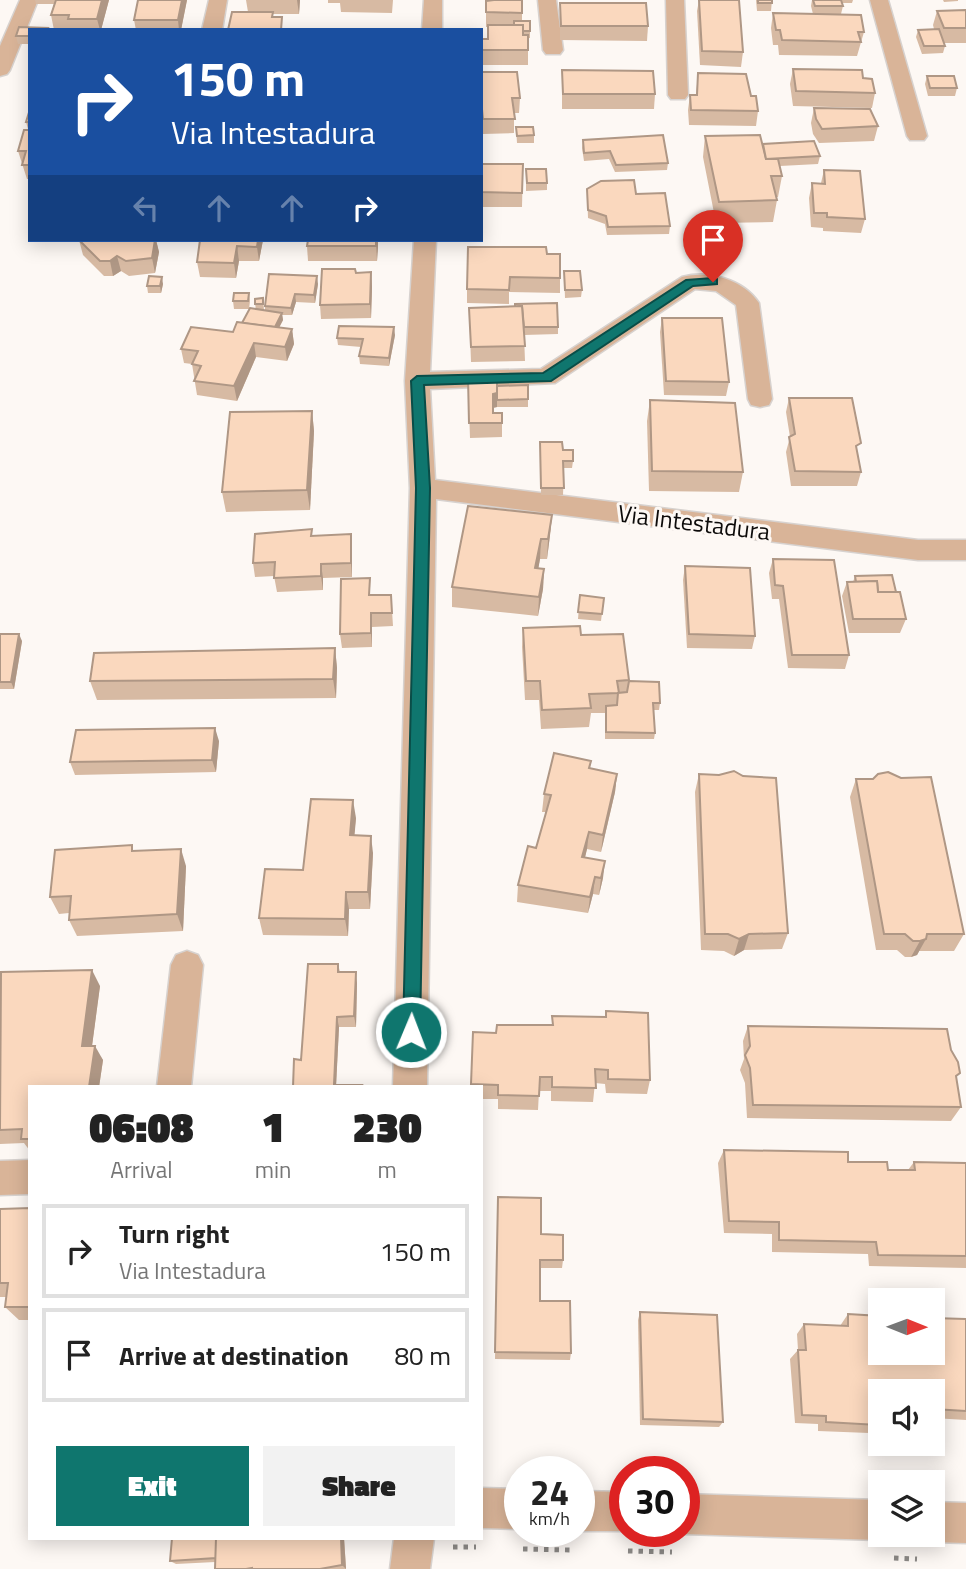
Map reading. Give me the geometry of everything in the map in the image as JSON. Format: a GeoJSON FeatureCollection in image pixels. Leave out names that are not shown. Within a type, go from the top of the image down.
{"type":"FeatureCollection","features":[{"type":"Feature","properties":{"kind":"street"},"geometry":{"type":"LineString","coordinates":[[0,70],[29,0]]}},
{"type":"Feature","properties":{"kind":"street"},"geometry":{"type":"LineString","coordinates":[[212,28],[218,0]]}},
{"type":"Feature","properties":{"kind":"street"},"geometry":{"type":"LineString","coordinates":[[432,28],[433,0]]}},
{"type":"Feature","properties":{"kind":"street"},"geometry":{"type":"LineString","coordinates":[[547,0],[553,50]]}},
{"type":"Feature","properties":{"kind":"street"},"geometry":{"type":"LineString","coordinates":[[675,0],[678,95]]}},
{"type":"Feature","properties":{"kind":"street"},"geometry":{"type":"LineString","coordinates":[[879,0],[917,136]]}},
{"type":"Feature","properties":{"kind":"street"},"geometry":{"type":"LineString","coordinates":[[410,1085],[423,488],[417,381],[425,242]]}},
{"type":"Feature","properties":{"kind":"street"},"geometry":{"type":"LineString","coordinates":[[417,381],[546,377],[690,282],[713,282],[737,290],[747,303],[760,399]]}},
{"type":"Feature","properties":{"kind":"street","name":"Via Intestadura"},"geometry":{"type":"LineString","coordinates":[[423,488],[918,550],[966,550]]}},
{"type":"Feature","properties":{"kind":"street"},"geometry":{"type":"LineString","coordinates":[[174,1085],[187,965]]}},
{"type":"Feature","properties":{"kind":"street"},"geometry":{"type":"LineString","coordinates":[[0,1178],[28,1177]]}},
{"type":"Feature","properties":{"kind":"street"},"geometry":{"type":"LineString","coordinates":[[483,1508],[504,1509]]}},
{"type":"Feature","properties":{"kind":"street"},"geometry":{"type":"LineString","coordinates":[[700,1514],[868,1520]]}},
{"type":"Feature","properties":{"kind":"street"},"geometry":{"type":"LineString","coordinates":[[945,1522],[966,1523]]}},
{"type":"Feature","properties":{"kind":"street"},"geometry":{"type":"LineString","coordinates":[[410,1569],[414,1540]]}},
{"type":"Feature","properties":{"kind":"building"},"geometry":{"type":"Polygon","coordinates":[[[56,0],[102,0],[97,19],[68,19],[69,15],[51,15],[56,0]]]}},
{"type":"Feature","properties":{"kind":"building"},"geometry":{"type":"Polygon","coordinates":[[[138,0],[182,0],[178,20],[134,20],[138,0]]]}},
{"type":"Feature","properties":{"kind":"building"},"geometry":{"type":"Polygon","coordinates":[[[522,0],[522,13],[486,12],[486,1],[522,0]]]}},
{"type":"Feature","properties":{"kind":"building"},"geometry":{"type":"Polygon","coordinates":[[[699,0],[739,0],[743,52],[702,51],[699,0]]]}},
{"type":"Feature","properties":{"kind":"building"},"geometry":{"type":"Polygon","coordinates":[[[758,0],[772,0],[772,3],[758,3],[758,0]]]}},
{"type":"Feature","properties":{"kind":"building"},"geometry":{"type":"Polygon","coordinates":[[[813,0],[841,0],[843,6],[815,6],[813,0]]]}},
{"type":"Feature","properties":{"kind":"building"},"geometry":{"type":"Polygon","coordinates":[[[560,3],[646,3],[648,26],[561,26],[560,3]]]}},
{"type":"Feature","properties":{"kind":"building"},"geometry":{"type":"Polygon","coordinates":[[[966,10],[966,28],[944,28],[937,11],[966,10]]]}},
{"type":"Feature","properties":{"kind":"building"},"geometry":{"type":"Polygon","coordinates":[[[232,12],[273,12],[272,17],[282,17],[281,28],[228,28],[232,12]]]}},
{"type":"Feature","properties":{"kind":"building"},"geometry":{"type":"Polygon","coordinates":[[[773,13],[861,15],[864,32],[858,32],[861,42],[782,40],[780,30],[776,30],[773,13]]]}},
{"type":"Feature","properties":{"kind":"building"},"geometry":{"type":"Polygon","coordinates":[[[514,21],[530,21],[530,31],[523,31],[523,25],[514,25],[514,21]]]}},
{"type":"Feature","properties":{"kind":"building"},"geometry":{"type":"Polygon","coordinates":[[[488,25],[523,25],[523,35],[528,35],[528,50],[483,50],[483,39],[488,39],[488,25]]]}},
{"type":"Feature","properties":{"kind":"building"},"geometry":{"type":"Polygon","coordinates":[[[19,27],[48,28],[28,28],[28,36],[16,36],[19,27]]]}},
{"type":"Feature","properties":{"kind":"building"},"geometry":{"type":"Polygon","coordinates":[[[939,29],[945,46],[924,46],[918,30],[939,29]]]}},
{"type":"Feature","properties":{"kind":"building"},"geometry":{"type":"Polygon","coordinates":[[[793,69],[862,70],[863,78],[872,79],[875,93],[796,91],[793,69]]]}},
{"type":"Feature","properties":{"kind":"building"},"geometry":{"type":"Polygon","coordinates":[[[562,70],[653,71],[655,94],[563,94],[562,70]]]}},
{"type":"Feature","properties":{"kind":"building"},"geometry":{"type":"Polygon","coordinates":[[[483,72],[517,72],[520,98],[512,98],[515,119],[483,119],[483,72]]]}},
{"type":"Feature","properties":{"kind":"building"},"geometry":{"type":"Polygon","coordinates":[[[698,73],[746,74],[751,96],[756,96],[758,111],[691,110],[690,95],[697,95],[698,73]]]}},
{"type":"Feature","properties":{"kind":"building"},"geometry":{"type":"Polygon","coordinates":[[[927,76],[954,76],[957,88],[930,88],[927,76]]]}},
{"type":"Feature","properties":{"kind":"building"},"geometry":{"type":"Polygon","coordinates":[[[814,108],[870,109],[878,126],[822,129],[814,108]]]}},
{"type":"Feature","properties":{"kind":"building"},"geometry":{"type":"Polygon","coordinates":[[[516,127],[533,127],[534,135],[517,136],[516,127]]]}},
{"type":"Feature","properties":{"kind":"building"},"geometry":{"type":"Polygon","coordinates":[[[24,130],[28,130],[28,165],[22,165],[26,151],[18,151],[24,130]]]}},
{"type":"Feature","properties":{"kind":"building"},"geometry":{"type":"Polygon","coordinates":[[[663,135],[668,163],[616,165],[610,151],[584,153],[583,140],[663,135]]]}},
{"type":"Feature","properties":{"kind":"building"},"geometry":{"type":"Polygon","coordinates":[[[760,135],[766,159],[778,159],[782,176],[771,176],[777,200],[719,202],[705,136],[760,135]]]}},
{"type":"Feature","properties":{"kind":"building"},"geometry":{"type":"Polygon","coordinates":[[[814,141],[820,156],[766,159],[763,144],[814,141]]]}},
{"type":"Feature","properties":{"kind":"building"},"geometry":{"type":"Polygon","coordinates":[[[483,164],[523,164],[522,193],[483,192],[483,164]]]}},
{"type":"Feature","properties":{"kind":"building"},"geometry":{"type":"Polygon","coordinates":[[[526,169],[546,169],[547,183],[527,183],[526,169]]]}},
{"type":"Feature","properties":{"kind":"building"},"geometry":{"type":"Polygon","coordinates":[[[824,170],[860,171],[865,219],[827,217],[827,213],[814,213],[812,183],[825,184],[824,170]]]}},
{"type":"Feature","properties":{"kind":"building"},"geometry":{"type":"Polygon","coordinates":[[[634,180],[636,194],[665,193],[670,226],[608,227],[606,216],[588,210],[587,189],[601,181],[634,180]]]}},
{"type":"Feature","properties":{"kind":"building"},"geometry":{"type":"Polygon","coordinates":[[[81,242],[155,242],[152,258],[126,261],[117,256],[110,261],[100,261],[81,242]]]}},
{"type":"Feature","properties":{"kind":"building"},"geometry":{"type":"Polygon","coordinates":[[[200,242],[258,242],[257,247],[237,246],[234,263],[197,262],[200,242]]]}},
{"type":"Feature","properties":{"kind":"building"},"geometry":{"type":"Polygon","coordinates":[[[308,242],[376,242],[376,246],[307,246],[308,242]]]}},
{"type":"Feature","properties":{"kind":"building"},"geometry":{"type":"Polygon","coordinates":[[[468,247],[546,247],[547,254],[560,254],[560,278],[510,277],[509,290],[467,289],[468,247]]]}},
{"type":"Feature","properties":{"kind":"building"},"geometry":{"type":"Polygon","coordinates":[[[322,269],[371,272],[370,304],[320,305],[322,269]]]}},
{"type":"Feature","properties":{"kind":"building"},"geometry":{"type":"Polygon","coordinates":[[[564,271],[580,271],[582,290],[565,290],[564,271]]]}},
{"type":"Feature","properties":{"kind":"building"},"geometry":{"type":"Polygon","coordinates":[[[269,274],[317,276],[314,295],[295,294],[291,308],[265,306],[269,274]]]}},
{"type":"Feature","properties":{"kind":"building"},"geometry":{"type":"Polygon","coordinates":[[[149,276],[162,277],[160,286],[147,286],[149,276]]]}},
{"type":"Feature","properties":{"kind":"building"},"geometry":{"type":"Polygon","coordinates":[[[234,293],[249,293],[248,301],[233,301],[234,293]]]}},
{"type":"Feature","properties":{"kind":"building"},"geometry":{"type":"Polygon","coordinates":[[[263,298],[263,304],[255,304],[255,299],[263,298]]]}},
{"type":"Feature","properties":{"kind":"building"},"geometry":{"type":"Polygon","coordinates":[[[557,303],[558,327],[524,327],[522,306],[515,307],[515,304],[557,303]]]}},
{"type":"Feature","properties":{"kind":"building"},"geometry":{"type":"Polygon","coordinates":[[[522,306],[525,346],[471,347],[469,308],[522,306]]]}},
{"type":"Feature","properties":{"kind":"building"},"geometry":{"type":"Polygon","coordinates":[[[250,308],[282,313],[275,327],[242,323],[250,308]]]}},
{"type":"Feature","properties":{"kind":"building"},"geometry":{"type":"Polygon","coordinates":[[[662,318],[722,318],[729,382],[666,381],[662,318]]]}},
{"type":"Feature","properties":{"kind":"building"},"geometry":{"type":"Polygon","coordinates":[[[237,322],[292,329],[285,347],[254,343],[234,386],[194,381],[201,366],[192,364],[198,351],[181,349],[191,327],[233,332],[237,322]]]}},
{"type":"Feature","properties":{"kind":"building"},"geometry":{"type":"Polygon","coordinates":[[[339,326],[394,327],[389,358],[359,356],[363,339],[337,338],[339,326]]]}},
{"type":"Feature","properties":{"kind":"building"},"geometry":{"type":"Polygon","coordinates":[[[468,378],[497,379],[497,393],[493,394],[493,413],[502,413],[502,423],[469,423],[468,378]]]}},
{"type":"Feature","properties":{"kind":"building"},"geometry":{"type":"Polygon","coordinates":[[[528,385],[528,399],[497,400],[497,386],[528,385]]]}},
{"type":"Feature","properties":{"kind":"building"},"geometry":{"type":"Polygon","coordinates":[[[789,398],[852,398],[861,443],[856,446],[861,472],[795,471],[789,437],[795,434],[789,398]]]}},
{"type":"Feature","properties":{"kind":"building"},"geometry":{"type":"Polygon","coordinates":[[[650,400],[735,403],[743,472],[652,471],[650,400]]]}},
{"type":"Feature","properties":{"kind":"building"},"geometry":{"type":"Polygon","coordinates":[[[312,411],[307,490],[222,492],[230,412],[312,411]]]}},
{"type":"Feature","properties":{"kind":"building"},"geometry":{"type":"Polygon","coordinates":[[[540,442],[562,442],[563,450],[573,450],[573,461],[563,461],[564,488],[541,488],[540,442]]]}},
{"type":"Feature","properties":{"kind":"building"},"geometry":{"type":"Polygon","coordinates":[[[468,506],[552,515],[548,539],[541,539],[535,568],[544,569],[539,597],[452,587],[468,506]]]}},
{"type":"Feature","properties":{"kind":"building"},"geometry":{"type":"Polygon","coordinates":[[[312,529],[311,536],[351,534],[351,563],[321,564],[321,576],[274,578],[275,562],[253,563],[255,534],[312,529]]]}},
{"type":"Feature","properties":{"kind":"building"},"geometry":{"type":"Polygon","coordinates":[[[773,559],[834,560],[849,655],[792,655],[783,586],[775,585],[773,559]]]}},
{"type":"Feature","properties":{"kind":"building"},"geometry":{"type":"Polygon","coordinates":[[[685,566],[750,568],[755,636],[689,634],[685,566]]]}},
{"type":"Feature","properties":{"kind":"building"},"geometry":{"type":"Polygon","coordinates":[[[892,575],[896,592],[878,592],[877,581],[856,582],[855,576],[892,575]]]}},
{"type":"Feature","properties":{"kind":"building"},"geometry":{"type":"Polygon","coordinates":[[[370,578],[369,595],[391,595],[392,613],[371,613],[371,633],[340,634],[341,579],[370,578]]]}},
{"type":"Feature","properties":{"kind":"building"},"geometry":{"type":"Polygon","coordinates":[[[877,581],[878,592],[900,592],[906,619],[853,619],[847,582],[877,581]]]}},
{"type":"Feature","properties":{"kind":"building"},"geometry":{"type":"Polygon","coordinates":[[[580,595],[604,598],[602,614],[578,612],[580,595]]]}},
{"type":"Feature","properties":{"kind":"building"},"geometry":{"type":"Polygon","coordinates":[[[580,626],[581,635],[623,634],[629,680],[617,681],[619,693],[589,694],[591,708],[542,710],[540,681],[526,681],[523,628],[580,626]]]}},
{"type":"Feature","properties":{"kind":"building"},"geometry":{"type":"Polygon","coordinates":[[[0,634],[19,634],[11,682],[0,682],[0,634]]]}},
{"type":"Feature","properties":{"kind":"building"},"geometry":{"type":"Polygon","coordinates":[[[335,648],[333,679],[90,681],[94,653],[335,648]]]}},
{"type":"Feature","properties":{"kind":"building"},"geometry":{"type":"Polygon","coordinates":[[[629,681],[659,682],[660,703],[653,703],[655,733],[606,732],[606,706],[617,705],[618,693],[627,692],[629,681]]]}},
{"type":"Feature","properties":{"kind":"building"},"geometry":{"type":"Polygon","coordinates":[[[215,728],[212,760],[70,762],[76,730],[215,728]]]}},
{"type":"Feature","properties":{"kind":"building"},"geometry":{"type":"Polygon","coordinates":[[[554,753],[591,761],[589,768],[617,774],[603,835],[589,832],[582,857],[605,861],[601,878],[595,877],[590,897],[518,885],[528,846],[536,848],[551,795],[544,794],[554,753]]]}},
{"type":"Feature","properties":{"kind":"building"},"geometry":{"type":"Polygon","coordinates":[[[734,771],[743,776],[776,778],[788,933],[749,934],[739,939],[728,934],[705,934],[699,774],[719,775],[734,771]]]}},
{"type":"Feature","properties":{"kind":"building"},"geometry":{"type":"Polygon","coordinates":[[[888,772],[901,778],[931,777],[964,934],[927,934],[926,939],[913,941],[905,934],[884,934],[856,779],[873,779],[878,774],[888,772]]]}},
{"type":"Feature","properties":{"kind":"building"},"geometry":{"type":"Polygon","coordinates":[[[311,799],[353,800],[350,835],[371,836],[368,892],[346,892],[345,919],[259,918],[265,869],[303,870],[311,799]]]}},
{"type":"Feature","properties":{"kind":"building"},"geometry":{"type":"Polygon","coordinates":[[[132,845],[132,851],[181,849],[177,914],[69,920],[71,896],[50,897],[55,850],[132,845]]]}},
{"type":"Feature","properties":{"kind":"building"},"geometry":{"type":"Polygon","coordinates":[[[308,964],[338,964],[338,972],[356,972],[354,1016],[337,1017],[334,1085],[293,1085],[294,1059],[301,1060],[308,964]]]}},
{"type":"Feature","properties":{"kind":"building"},"geometry":{"type":"Polygon","coordinates":[[[92,970],[82,1046],[95,1046],[89,1085],[28,1085],[28,1139],[21,1139],[22,1129],[0,1130],[1,972],[92,970]]]}},
{"type":"Feature","properties":{"kind":"building"},"geometry":{"type":"Polygon","coordinates":[[[606,1011],[648,1013],[650,1080],[608,1079],[608,1070],[595,1069],[596,1088],[552,1087],[552,1077],[540,1077],[539,1096],[498,1095],[498,1085],[471,1084],[473,1032],[496,1033],[497,1025],[553,1025],[552,1016],[606,1017],[606,1011]]]}},
{"type":"Feature","properties":{"kind":"building"},"geometry":{"type":"Polygon","coordinates":[[[748,1026],[947,1029],[951,1050],[958,1062],[960,1073],[956,1076],[961,1107],[753,1105],[750,1068],[745,1055],[750,1046],[748,1026]]]}},
{"type":"Feature","properties":{"kind":"building"},"geometry":{"type":"Polygon","coordinates":[[[724,1150],[848,1152],[848,1162],[887,1162],[888,1170],[915,1170],[914,1162],[966,1163],[966,1256],[878,1255],[876,1242],[779,1240],[779,1222],[729,1221],[724,1150]]]}},
{"type":"Feature","properties":{"kind":"building"},"geometry":{"type":"Polygon","coordinates":[[[498,1197],[541,1198],[541,1234],[563,1235],[563,1260],[540,1260],[540,1301],[570,1301],[571,1353],[495,1352],[498,1197]]]}},
{"type":"Feature","properties":{"kind":"building"},"geometry":{"type":"Polygon","coordinates":[[[28,1208],[28,1307],[5,1307],[8,1283],[0,1283],[0,1209],[28,1208]]]}},
{"type":"Feature","properties":{"kind":"building"},"geometry":{"type":"Polygon","coordinates":[[[640,1312],[717,1315],[723,1422],[643,1419],[640,1312]]]}},
{"type":"Feature","properties":{"kind":"building"},"geometry":{"type":"Polygon","coordinates":[[[848,1314],[868,1315],[868,1365],[945,1365],[945,1318],[966,1319],[966,1411],[945,1410],[945,1379],[868,1379],[868,1424],[826,1422],[826,1416],[802,1415],[798,1350],[806,1350],[804,1324],[848,1326],[848,1314]]]}},
{"type":"Feature","properties":{"kind":"building"},"geometry":{"type":"Polygon","coordinates":[[[172,1540],[216,1540],[216,1558],[170,1561],[172,1540]]]}},
{"type":"Feature","properties":{"kind":"building"},"geometry":{"type":"Polygon","coordinates":[[[216,1540],[341,1540],[342,1565],[320,1569],[215,1569],[216,1540]]]}},
{"type":"Feature","properties":{"kind":"route"},"geometry":{"type":"LineString","coordinates":[[411,1032],[423,488],[417,381],[546,377],[690,282],[713,282]]}}]}
